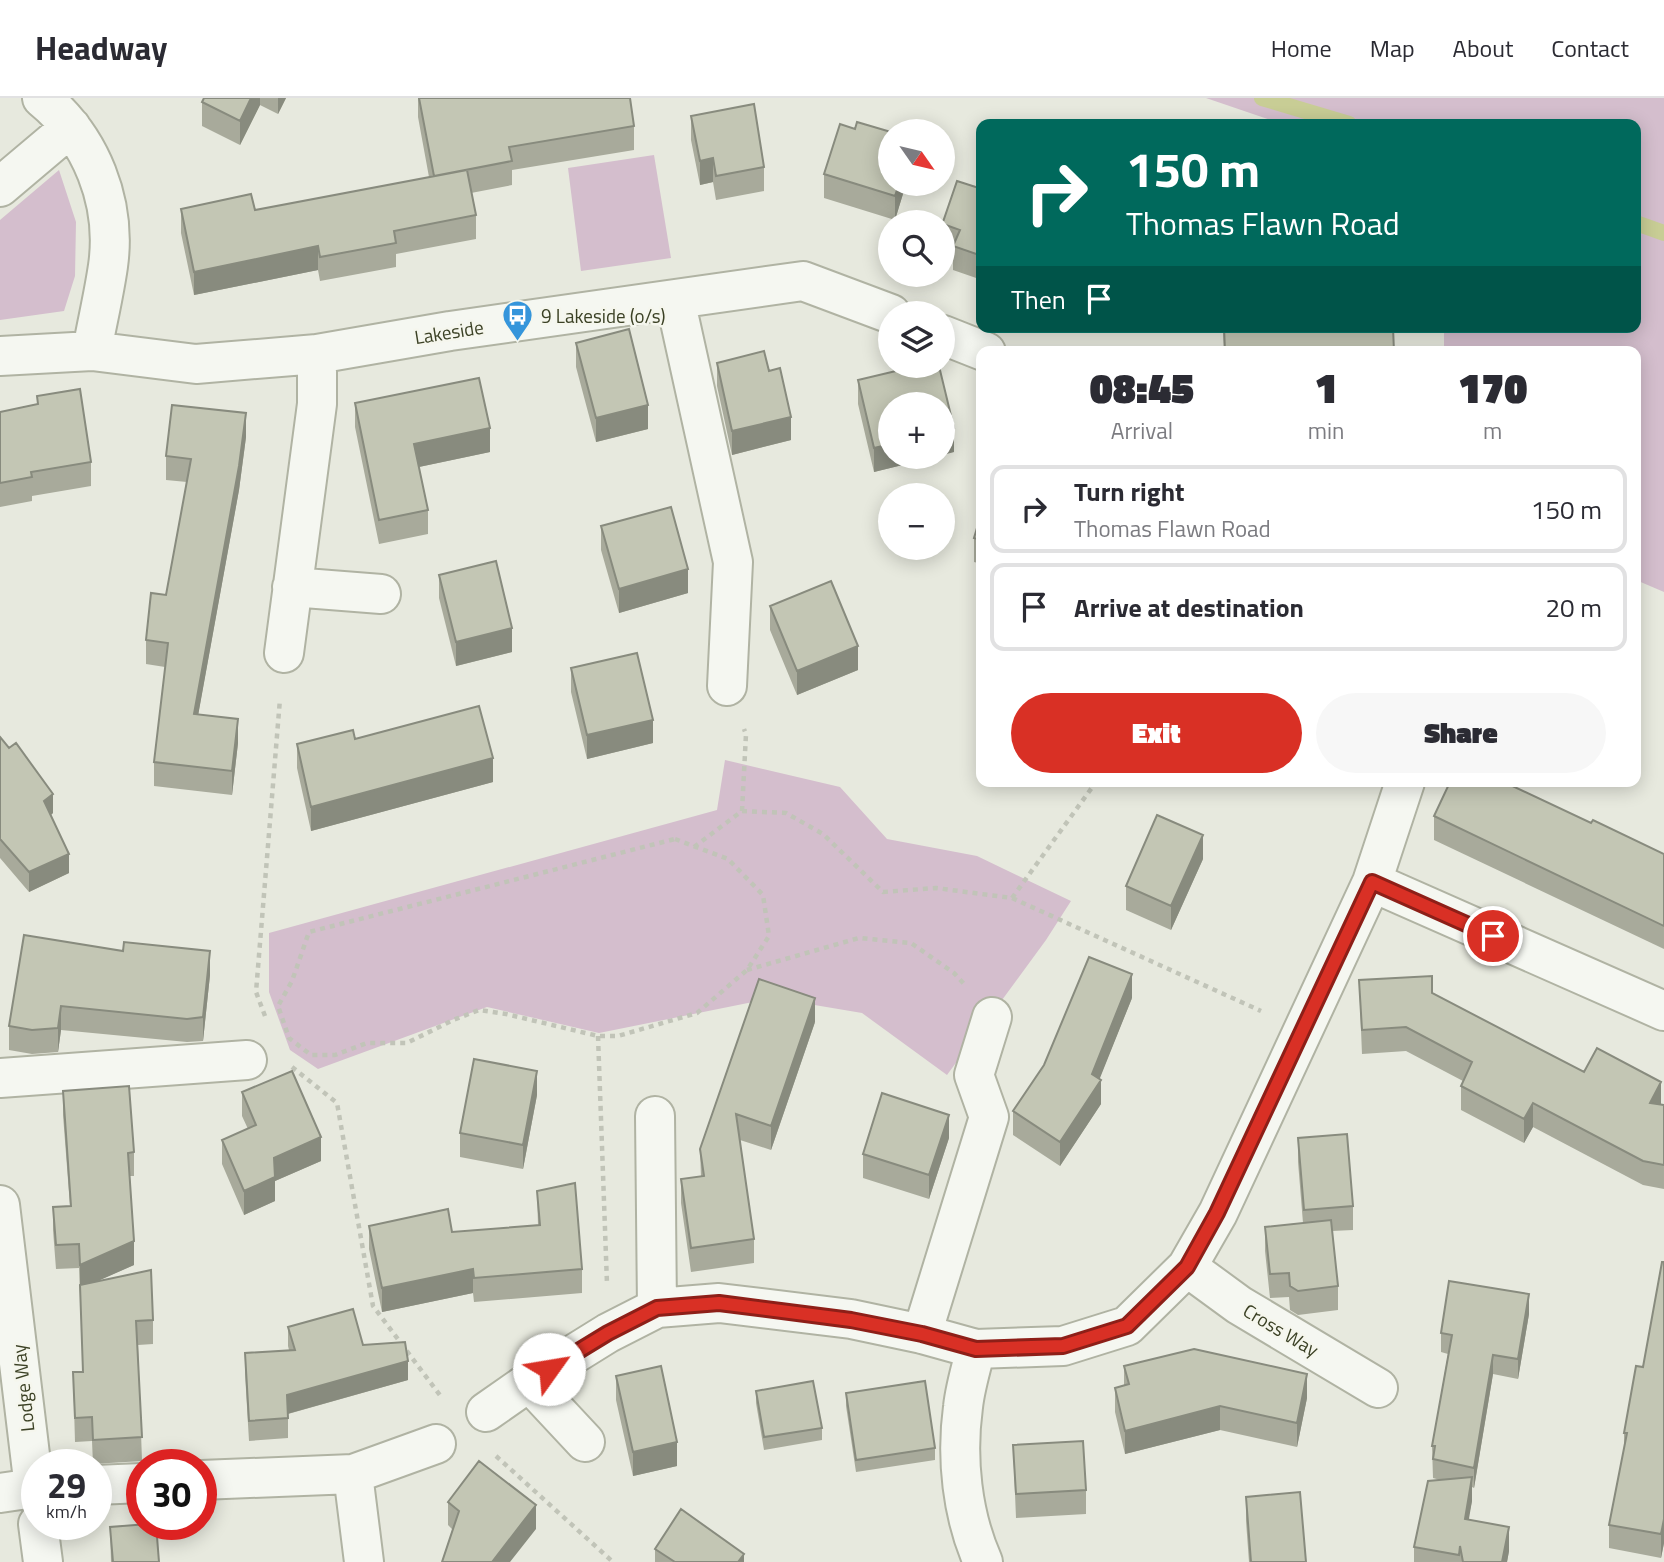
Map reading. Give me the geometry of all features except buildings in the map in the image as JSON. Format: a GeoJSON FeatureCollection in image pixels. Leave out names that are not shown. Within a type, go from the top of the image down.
{"type":"FeatureCollection","features":[{"type":"Feature","properties":{"kind":"street"},"geometry":{"type":"LineString","coordinates":[[0,187],[62,109],[85,145],[103,187],[109,221],[108,264],[92,351]]}},
{"type":"Feature","properties":{"kind":"street","name":"Lakeside"},"geometry":{"type":"LineString","coordinates":[[0,356],[92,351],[196,364],[317,354],[450,331],[803,281],[878,309]]}},
{"type":"Feature","properties":{"kind":"street"},"geometry":{"type":"LineString","coordinates":[[676,299],[733,562],[727,686]]}},
{"type":"Feature","properties":{"kind":"street"},"geometry":{"type":"LineString","coordinates":[[955,340],[976,348]]}},
{"type":"Feature","properties":{"kind":"street"},"geometry":{"type":"LineString","coordinates":[[284,653],[317,404],[317,354]]}},
{"type":"Feature","properties":{"kind":"street"},"geometry":{"type":"LineString","coordinates":[[292,587],[381,594]]}},
{"type":"Feature","properties":{"kind":"street"},"geometry":{"type":"LineString","coordinates":[[486,1412],[608,1333],[657,1308],[719,1303],[851,1320],[922,1334],[976,1349],[1063,1346],[1127,1326],[1187,1267],[1217,1213],[1372,882],[1403,787]]}},
{"type":"Feature","properties":{"kind":"street"},"geometry":{"type":"LineString","coordinates":[[1372,882],[1664,1011]]}},
{"type":"Feature","properties":{"kind":"street"},"geometry":{"type":"LineString","coordinates":[[922,1334],[989,1117],[974,1075],[992,1017]]}},
{"type":"Feature","properties":{"kind":"street"},"geometry":{"type":"LineString","coordinates":[[0,1078],[247,1060]]}},
{"type":"Feature","properties":{"kind":"street"},"geometry":{"type":"LineString","coordinates":[[655,1116],[657,1308]]}},
{"type":"Feature","properties":{"kind":"street","name":"Lodge Way"},"geometry":{"type":"LineString","coordinates":[[0,1205],[24,1449]]}},
{"type":"Feature","properties":{"kind":"street","name":"Cross Way"},"geometry":{"type":"LineString","coordinates":[[1187,1267],[1239,1305],[1378,1388]]}},
{"type":"Feature","properties":{"kind":"street"},"geometry":{"type":"LineString","coordinates":[[976,1349],[963,1408],[961,1473],[972,1537],[983,1562]]}},
{"type":"Feature","properties":{"kind":"street"},"geometry":{"type":"LineString","coordinates":[[529,1382],[585,1442]]}},
{"type":"Feature","properties":{"kind":"street"},"geometry":{"type":"LineString","coordinates":[[217,1479],[353,1474],[436,1444]]}},
{"type":"Feature","properties":{"kind":"street"},"geometry":{"type":"LineString","coordinates":[[353,1474],[364,1562]]}},
{"type":"Feature","properties":{"kind":"street","name":"Lodge Way"},"geometry":{"type":"LineString","coordinates":[[38,1540],[43,1562]]}},
{"type":"Feature","properties":{"kind":"path"},"geometry":{"type":"LineString","coordinates":[[269,1027],[256,992],[284,653]]}},
{"type":"Feature","properties":{"kind":"path"},"geometry":{"type":"LineString","coordinates":[[727,686],[746,734],[742,811]]}},
{"type":"Feature","properties":{"kind":"path"},"geometry":{"type":"LineString","coordinates":[[1012,898],[1092,787]]}},
{"type":"Feature","properties":{"kind":"path"},"geometry":{"type":"LineString","coordinates":[[694,847],[742,811],[786,813],[823,834],[883,891],[936,888],[1012,898],[1265,1013]]}},
{"type":"Feature","properties":{"kind":"path"},"geometry":{"type":"LineString","coordinates":[[675,839],[694,847],[728,859],[763,895],[769,936],[747,970],[697,1013],[618,1036],[598,1036],[479,1010],[407,1043],[367,1043],[335,1055],[311,1055],[289,1038],[278,1006],[292,981],[309,932],[675,839]]}},
{"type":"Feature","properties":{"kind":"path"},"geometry":{"type":"LineString","coordinates":[[747,970],[859,938],[911,943],[954,973],[992,1017]]}},
{"type":"Feature","properties":{"kind":"path"},"geometry":{"type":"LineString","coordinates":[[598,1036],[608,1333]]}},
{"type":"Feature","properties":{"kind":"path"},"geometry":{"type":"LineString","coordinates":[[287,1063],[337,1103],[373,1306],[446,1404]]}},
{"type":"Feature","properties":{"kind":"path"},"geometry":{"type":"LineString","coordinates":[[492,1452],[613,1562]]}},
{"type":"Feature","properties":{"kind":"shaded area"},"geometry":{"type":"Polygon","coordinates":[[[1206,98],[1664,98],[1664,592],[1641,582],[1641,346],[1444,346],[1444,333],[1641,333],[1641,119],[1267,119],[1206,98]]]}},
{"type":"Feature","properties":{"kind":"shaded area"},"geometry":{"type":"Polygon","coordinates":[[[654,155],[671,258],[581,271],[568,168],[654,155]]]}},
{"type":"Feature","properties":{"kind":"shaded area"},"geometry":{"type":"Polygon","coordinates":[[[59,170],[76,222],[75,276],[64,311],[0,320],[0,220],[59,170]]]}},
{"type":"Feature","properties":{"kind":"shaded area"},"geometry":{"type":"Polygon","coordinates":[[[725,760],[840,787],[887,839],[977,856],[1071,901],[1046,940],[947,1075],[862,1013],[773,998],[599,1033],[487,1007],[318,1069],[290,1050],[269,992],[269,933],[717,810],[725,760]]]}},
{"type":"Feature","properties":{"kind":"waterway"},"geometry":{"type":"LineString","coordinates":[[1262,98],[1332,119]]}},
{"type":"Feature","properties":{"kind":"waterway"},"geometry":{"type":"LineString","coordinates":[[1641,225],[1664,233]]}},
{"type":"Feature","properties":{"kind":"place","name":"9 Lakeside (o/s)"},"geometry":{"type":"Point","coordinates":[518,343]}},
{"type":"Feature","properties":{"kind":"route"},"geometry":{"type":"LineString","coordinates":[[549,1369],[608,1333],[657,1308],[719,1303],[851,1320],[922,1334],[976,1349],[1063,1346],[1127,1326],[1187,1267],[1217,1213],[1372,882],[1493,936]]}}]}
